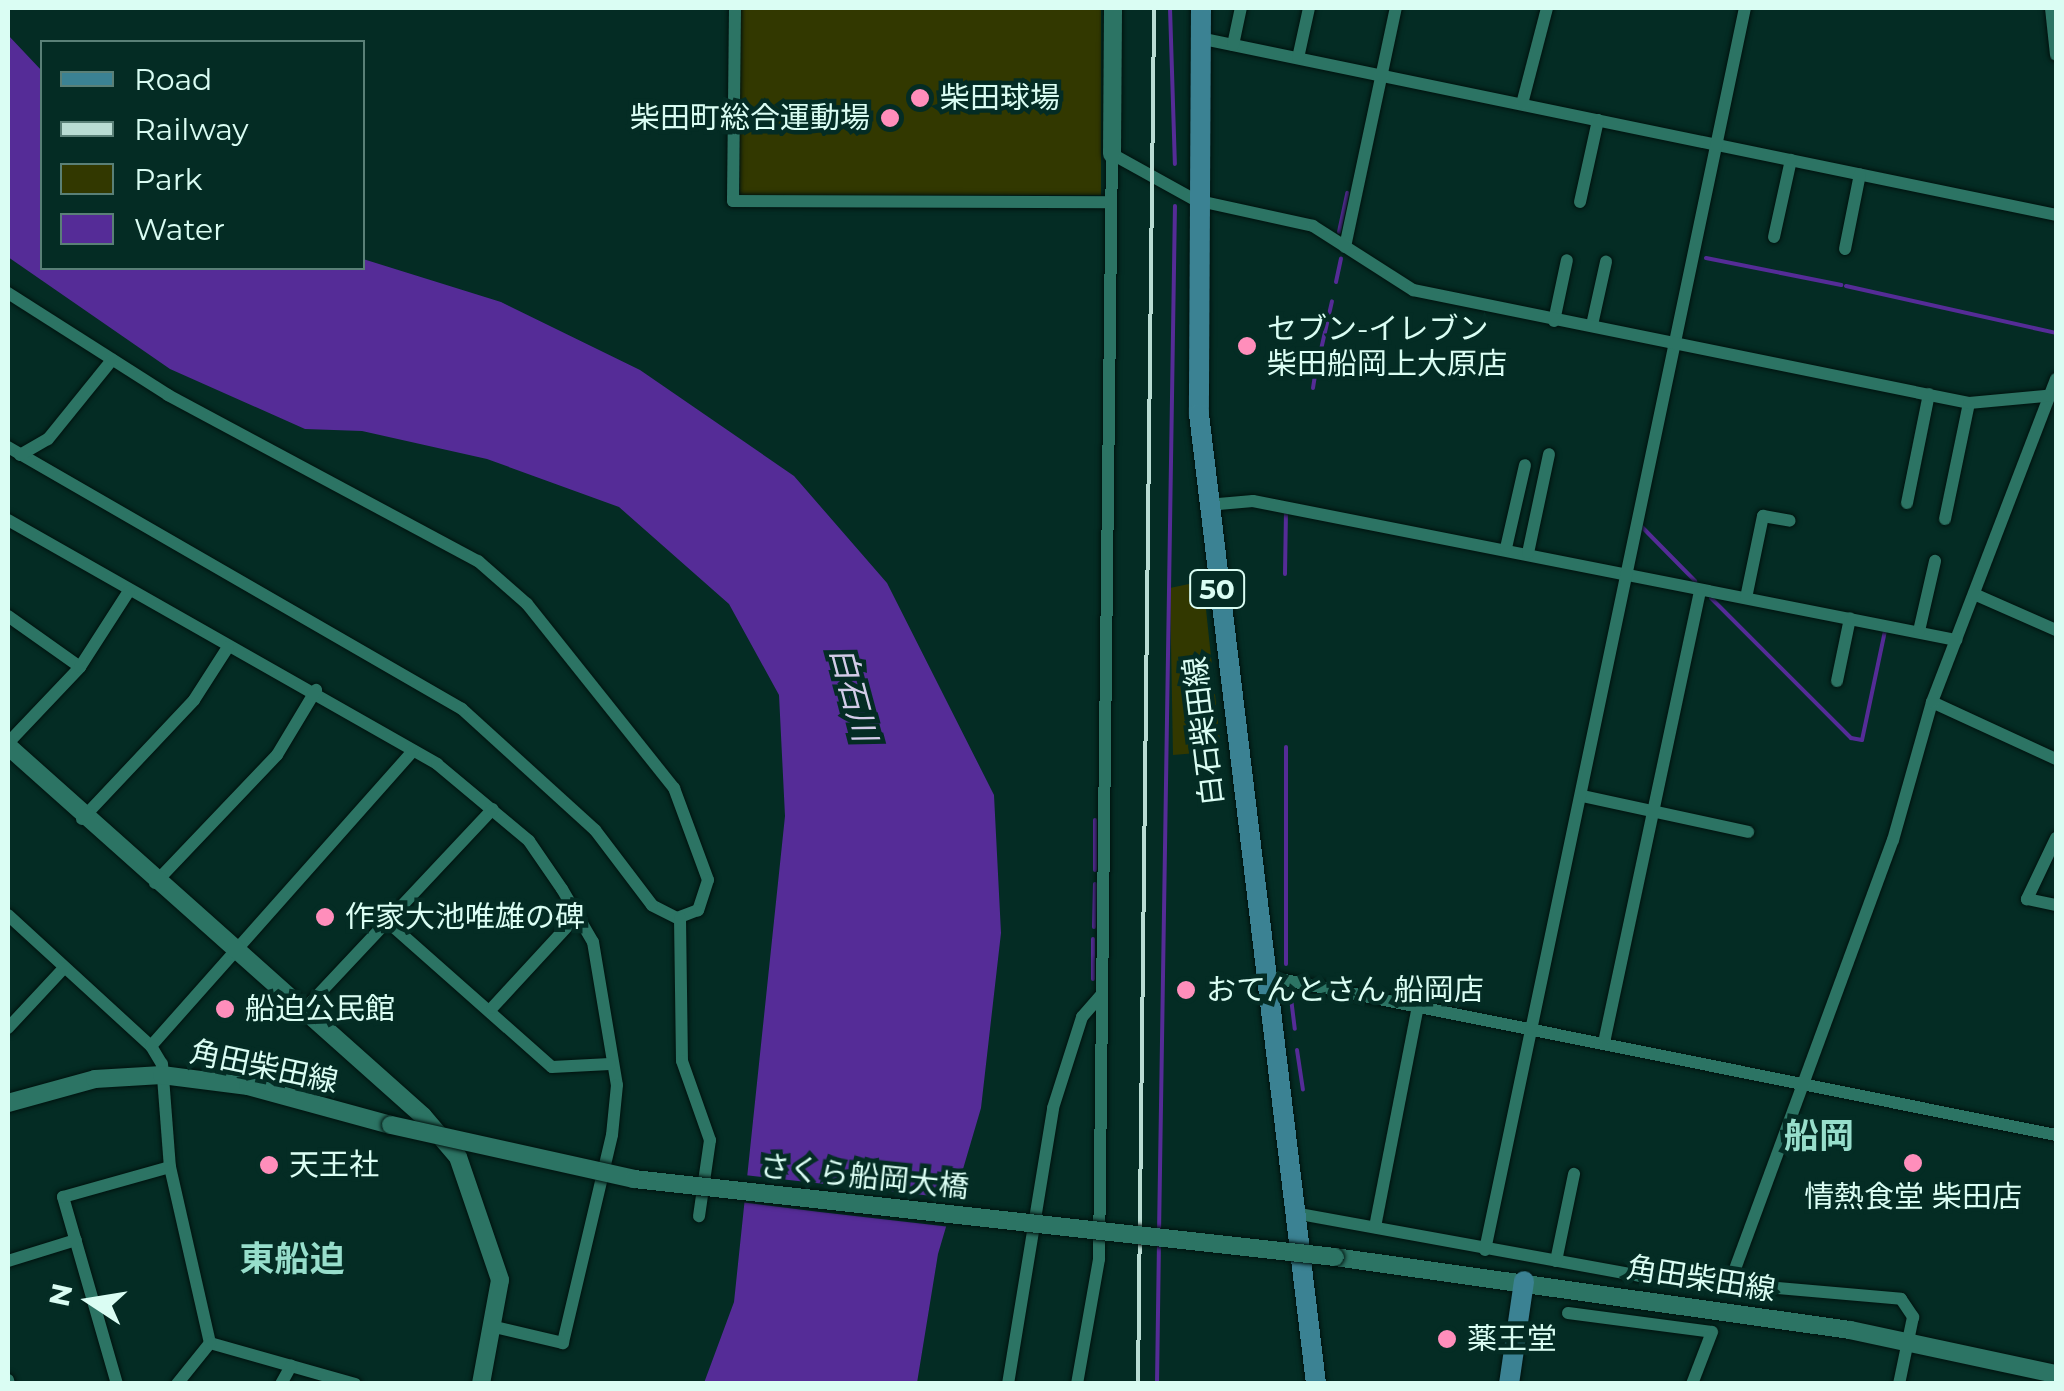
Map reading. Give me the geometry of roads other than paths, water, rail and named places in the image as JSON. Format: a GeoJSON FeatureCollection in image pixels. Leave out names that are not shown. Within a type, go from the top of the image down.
{"type":"FeatureCollection","features":[{"type":"Feature","properties":{"kind":"main road"},"geometry":{"type":"LineString","coordinates":[[1112,154],[1113,8]]}},
{"type":"Feature","properties":{"kind":"main road","name":"白石柴田線"},"geometry":{"type":"LineString","coordinates":[[1200,8],[1195,200],[1207,505],[1316,1384]]}},
{"type":"Feature","properties":{"kind":"main road"},"geometry":{"type":"LineString","coordinates":[[8,745],[82,819],[303,1012],[458,1157],[498,1262],[495,1328],[481,1384]]}},
{"type":"Feature","properties":{"kind":"main road","name":"角田柴田線"},"geometry":{"type":"LineString","coordinates":[[8,1103],[95,1079],[162,1075],[248,1086],[391,1125]]}},
{"type":"Feature","properties":{"kind":"main road","name":"さくら船岡大橋"},"geometry":{"type":"LineString","coordinates":[[391,1125],[634,1178],[1335,1257]]}},
{"type":"Feature","properties":{"kind":"main road","name":"角田柴田線"},"geometry":{"type":"LineString","coordinates":[[1335,1257],[1524,1280],[1908,1342],[2056,1374]]}},
{"type":"Feature","properties":{"kind":"main road"},"geometry":{"type":"LineString","coordinates":[[1509,1384],[1524,1280]]}},
{"type":"Feature","properties":{"kind":"street"},"geometry":{"type":"LineString","coordinates":[[735,8],[733,201],[1111,202]]}},
{"type":"Feature","properties":{"kind":"street"},"geometry":{"type":"LineString","coordinates":[[1233,45],[1241,8]]}},
{"type":"Feature","properties":{"kind":"street"},"geometry":{"type":"LineString","coordinates":[[1298,58],[1309,8]]}},
{"type":"Feature","properties":{"kind":"street"},"geometry":{"type":"LineString","coordinates":[[1345,247],[1396,8]]}},
{"type":"Feature","properties":{"kind":"street"},"geometry":{"type":"LineString","coordinates":[[1522,104],[1547,8]]}},
{"type":"Feature","properties":{"kind":"street"},"geometry":{"type":"LineString","coordinates":[[1485,1250],[1746,8]]}},
{"type":"Feature","properties":{"kind":"street"},"geometry":{"type":"LineString","coordinates":[[2051,8],[2056,55]]}},
{"type":"Feature","properties":{"kind":"street"},"geometry":{"type":"LineString","coordinates":[[1199,38],[2056,214]]}},
{"type":"Feature","properties":{"kind":"street"},"geometry":{"type":"LineString","coordinates":[[1580,202],[1598,120]]}},
{"type":"Feature","properties":{"kind":"street"},"geometry":{"type":"LineString","coordinates":[[1077,1384],[1100,1259],[1112,154],[1195,200],[1282,216],[1345,247],[1413,290],[1969,403],[2054,395]]}},
{"type":"Feature","properties":{"kind":"street"},"geometry":{"type":"LineString","coordinates":[[1774,237],[1791,160]]}},
{"type":"Feature","properties":{"kind":"street"},"geometry":{"type":"LineString","coordinates":[[1845,248],[1860,174]]}},
{"type":"Feature","properties":{"kind":"street"},"geometry":{"type":"LineString","coordinates":[[1554,321],[1568,260]]}},
{"type":"Feature","properties":{"kind":"street"},"geometry":{"type":"LineString","coordinates":[[1592,325],[1606,262]]}},
{"type":"Feature","properties":{"kind":"street"},"geometry":{"type":"LineString","coordinates":[[8,293],[112,360],[431,533],[527,604],[674,788],[708,880],[698,910],[680,918]]}},
{"type":"Feature","properties":{"kind":"street"},"geometry":{"type":"LineString","coordinates":[[14,451],[48,438],[112,360]]}},
{"type":"Feature","properties":{"kind":"street"},"geometry":{"type":"LineString","coordinates":[[1728,1288],[1806,1082],[1932,702],[2054,395],[2056,380]]}},
{"type":"Feature","properties":{"kind":"street"},"geometry":{"type":"LineString","coordinates":[[1907,503],[1929,394]]}},
{"type":"Feature","properties":{"kind":"street"},"geometry":{"type":"LineString","coordinates":[[1946,519],[1969,403]]}},
{"type":"Feature","properties":{"kind":"street"},"geometry":{"type":"LineString","coordinates":[[14,451],[462,709],[595,830],[636,890],[680,918]]}},
{"type":"Feature","properties":{"kind":"street"},"geometry":{"type":"LineString","coordinates":[[1528,553],[1549,454]]}},
{"type":"Feature","properties":{"kind":"street"},"geometry":{"type":"LineString","coordinates":[[1506,548],[1525,465]]}},
{"type":"Feature","properties":{"kind":"street"},"geometry":{"type":"LineString","coordinates":[[1207,505],[1253,501],[1956,640]]}},
{"type":"Feature","properties":{"kind":"street"},"geometry":{"type":"LineString","coordinates":[[1746,598],[1763,516],[1790,521]]}},
{"type":"Feature","properties":{"kind":"street"},"geometry":{"type":"LineString","coordinates":[[8,520],[128,592],[316,690],[493,809],[529,841],[593,942],[610,1064],[612,1136],[563,1342],[495,1328]]}},
{"type":"Feature","properties":{"kind":"street"},"geometry":{"type":"LineString","coordinates":[[1920,632],[1935,561]]}},
{"type":"Feature","properties":{"kind":"street"},"geometry":{"type":"LineString","coordinates":[[1605,1038],[1650,809],[1700,590]]}},
{"type":"Feature","properties":{"kind":"street"},"geometry":{"type":"LineString","coordinates":[[8,745],[80,668],[128,592]]}},
{"type":"Feature","properties":{"kind":"street"},"geometry":{"type":"LineString","coordinates":[[1974,594],[2056,630]]}},
{"type":"Feature","properties":{"kind":"street"},"geometry":{"type":"LineString","coordinates":[[8,616],[80,668]]}},
{"type":"Feature","properties":{"kind":"street"},"geometry":{"type":"LineString","coordinates":[[1837,681],[1850,618]]}},
{"type":"Feature","properties":{"kind":"street"},"geometry":{"type":"LineString","coordinates":[[82,819],[194,700],[228,647]]}},
{"type":"Feature","properties":{"kind":"street"},"geometry":{"type":"LineString","coordinates":[[155,883],[277,755],[316,690]]}},
{"type":"Feature","properties":{"kind":"street"},"geometry":{"type":"LineString","coordinates":[[1932,702],[2056,759]]}},
{"type":"Feature","properties":{"kind":"street"},"geometry":{"type":"LineString","coordinates":[[151,1046],[413,752]]}},
{"type":"Feature","properties":{"kind":"street"},"geometry":{"type":"LineString","coordinates":[[1582,796],[1748,832]]}},
{"type":"Feature","properties":{"kind":"street"},"geometry":{"type":"LineString","coordinates":[[303,1012],[493,809]]}},
{"type":"Feature","properties":{"kind":"street"},"geometry":{"type":"LineString","coordinates":[[2056,838],[2026,898],[2056,905]]}},
{"type":"Feature","properties":{"kind":"street"},"geometry":{"type":"LineString","coordinates":[[8,915],[151,1046],[162,1075],[170,1167],[210,1343]]}},
{"type":"Feature","properties":{"kind":"street"},"geometry":{"type":"LineString","coordinates":[[492,1008],[577,916]]}},
{"type":"Feature","properties":{"kind":"street"},"geometry":{"type":"LineString","coordinates":[[680,918],[682,1061],[710,1140],[700,1216]]}},
{"type":"Feature","properties":{"kind":"street"},"geometry":{"type":"LineString","coordinates":[[390,923],[492,1008],[552,1067],[610,1064]]}},
{"type":"Feature","properties":{"kind":"street"},"geometry":{"type":"LineString","coordinates":[[8,1028],[64,968]]}},
{"type":"Feature","properties":{"kind":"street"},"geometry":{"type":"LineString","coordinates":[[1265,976],[1419,1001],[1605,1038],[2056,1135]]}},
{"type":"Feature","properties":{"kind":"street"},"geometry":{"type":"LineString","coordinates":[[1008,1384],[1053,1108],[1082,1017],[1100,996]]}},
{"type":"Feature","properties":{"kind":"street"},"geometry":{"type":"LineString","coordinates":[[1375,1227],[1419,1001]]}},
{"type":"Feature","properties":{"kind":"street"},"geometry":{"type":"LineString","coordinates":[[117,1384],[64,1198],[170,1167]]}},
{"type":"Feature","properties":{"kind":"street"},"geometry":{"type":"LineString","coordinates":[[1556,1260],[1574,1174]]}},
{"type":"Feature","properties":{"kind":"street"},"geometry":{"type":"LineString","coordinates":[[1294,1213],[1485,1250],[1728,1288],[1902,1299],[1913,1317],[1898,1384]]}},
{"type":"Feature","properties":{"kind":"street"},"geometry":{"type":"LineString","coordinates":[[8,1261],[76,1240]]}},
{"type":"Feature","properties":{"kind":"street"},"geometry":{"type":"LineString","coordinates":[[1568,1313],[1712,1332],[1692,1384]]}},
{"type":"Feature","properties":{"kind":"street"},"geometry":{"type":"LineString","coordinates":[[210,1343],[355,1384]]}},
{"type":"Feature","properties":{"kind":"street"},"geometry":{"type":"LineString","coordinates":[[177,1384],[210,1343]]}},
{"type":"Feature","properties":{"kind":"street"},"geometry":{"type":"LineString","coordinates":[[281,1384],[291,1366]]}},
{"type":"Feature","properties":{"kind":"water","name":"白石川"},"geometry":{"type":"Polygon","coordinates":[[[8,35],[40,69],[40,270],[365,270],[365,260],[501,302],[640,370],[794,476],[887,583],[994,795],[1001,933],[981,1108],[938,1254],[917,1383],[704,1383],[734,1302],[785,816],[779,695],[729,604],[619,507],[487,459],[362,431],[305,429],[170,369],[8,257],[8,35]]]}},
{"type":"Feature","properties":{"kind":"waterway"},"geometry":{"type":"LineString","coordinates":[[1170,8],[1175,164]]}},
{"type":"Feature","properties":{"kind":"waterway"},"geometry":{"type":"LineString","coordinates":[[1339,232],[1347,193]]}},
{"type":"Feature","properties":{"kind":"waterway"},"geometry":{"type":"LineString","coordinates":[[1159,1234],[1175,206]]}},
{"type":"Feature","properties":{"kind":"waterway"},"geometry":{"type":"LineString","coordinates":[[1706,258],[1841,285]]}},
{"type":"Feature","properties":{"kind":"waterway"},"geometry":{"type":"LineString","coordinates":[[1336,282],[1341,259]]}},
{"type":"Feature","properties":{"kind":"waterway"},"geometry":{"type":"LineString","coordinates":[[1846,286],[2056,333]]}},
{"type":"Feature","properties":{"kind":"waterway"},"geometry":{"type":"LineString","coordinates":[[1320,354],[1332,301]]}},
{"type":"Feature","properties":{"kind":"waterway"},"geometry":{"type":"LineString","coordinates":[[1313,388],[1315,375]]}},
{"type":"Feature","properties":{"kind":"waterway"},"geometry":{"type":"LineString","coordinates":[[1285,574],[1286,513]]}},
{"type":"Feature","properties":{"kind":"waterway"},"geometry":{"type":"LineString","coordinates":[[1642,527],[1695,581]]}},
{"type":"Feature","properties":{"kind":"waterway"},"geometry":{"type":"LineString","coordinates":[[1711,598],[1851,738],[1862,740],[1885,631]]}},
{"type":"Feature","properties":{"kind":"waterway"},"geometry":{"type":"LineString","coordinates":[[1286,747],[1286,964]]}},
{"type":"Feature","properties":{"kind":"waterway"},"geometry":{"type":"LineString","coordinates":[[1095,820],[1095,870]]}},
{"type":"Feature","properties":{"kind":"waterway"},"geometry":{"type":"LineString","coordinates":[[1094,927],[1095,884]]}},
{"type":"Feature","properties":{"kind":"waterway"},"geometry":{"type":"LineString","coordinates":[[1093,939],[1093,979]]}},
{"type":"Feature","properties":{"kind":"waterway"},"geometry":{"type":"LineString","coordinates":[[1290,990],[1295,1029]]}},
{"type":"Feature","properties":{"kind":"waterway"},"geometry":{"type":"LineString","coordinates":[[1297,1050],[1303,1090]]}},
{"type":"Feature","properties":{"kind":"waterway"},"geometry":{"type":"LineString","coordinates":[[1157,1384],[1159,1243]]}},
{"type":"Feature","properties":{"kind":"railway"},"geometry":{"type":"LineString","coordinates":[[1138,1384],[1154,8]]}},
{"type":"Feature","properties":{"kind":"place","name":"柴田球場"},"geometry":{"type":"Point","coordinates":[920,98]}},
{"type":"Feature","properties":{"kind":"place","name":"柴田町総合運動場"},"geometry":{"type":"Point","coordinates":[890,118]}},
{"type":"Feature","properties":{"kind":"place","name":"セブン-イレブン 柴田船岡上大原店"},"geometry":{"type":"Point","coordinates":[1247,346]}},
{"type":"Feature","properties":{"kind":"place","name":"作家大池唯雄の碑"},"geometry":{"type":"Point","coordinates":[325,917]}},
{"type":"Feature","properties":{"kind":"place","name":"おてんとさん 船岡店"},"geometry":{"type":"Point","coordinates":[1186,990]}},
{"type":"Feature","properties":{"kind":"place","name":"船迫公民館"},"geometry":{"type":"Point","coordinates":[225,1009]}},
{"type":"Feature","properties":{"kind":"place","name":"情熱食堂 柴田店"},"geometry":{"type":"Point","coordinates":[1913,1163]}},
{"type":"Feature","properties":{"kind":"place","name":"天王社"},"geometry":{"type":"Point","coordinates":[269,1165]}},
{"type":"Feature","properties":{"kind":"place","name":"薬王堂"},"geometry":{"type":"Point","coordinates":[1447,1339]}},
{"type":"Feature","properties":{"kind":"district","name":"船岡"},"geometry":{"type":"Point","coordinates":[1819,1136]}},
{"type":"Feature","properties":{"kind":"district","name":"東船迫"},"geometry":{"type":"Point","coordinates":[292,1259]}}]}
